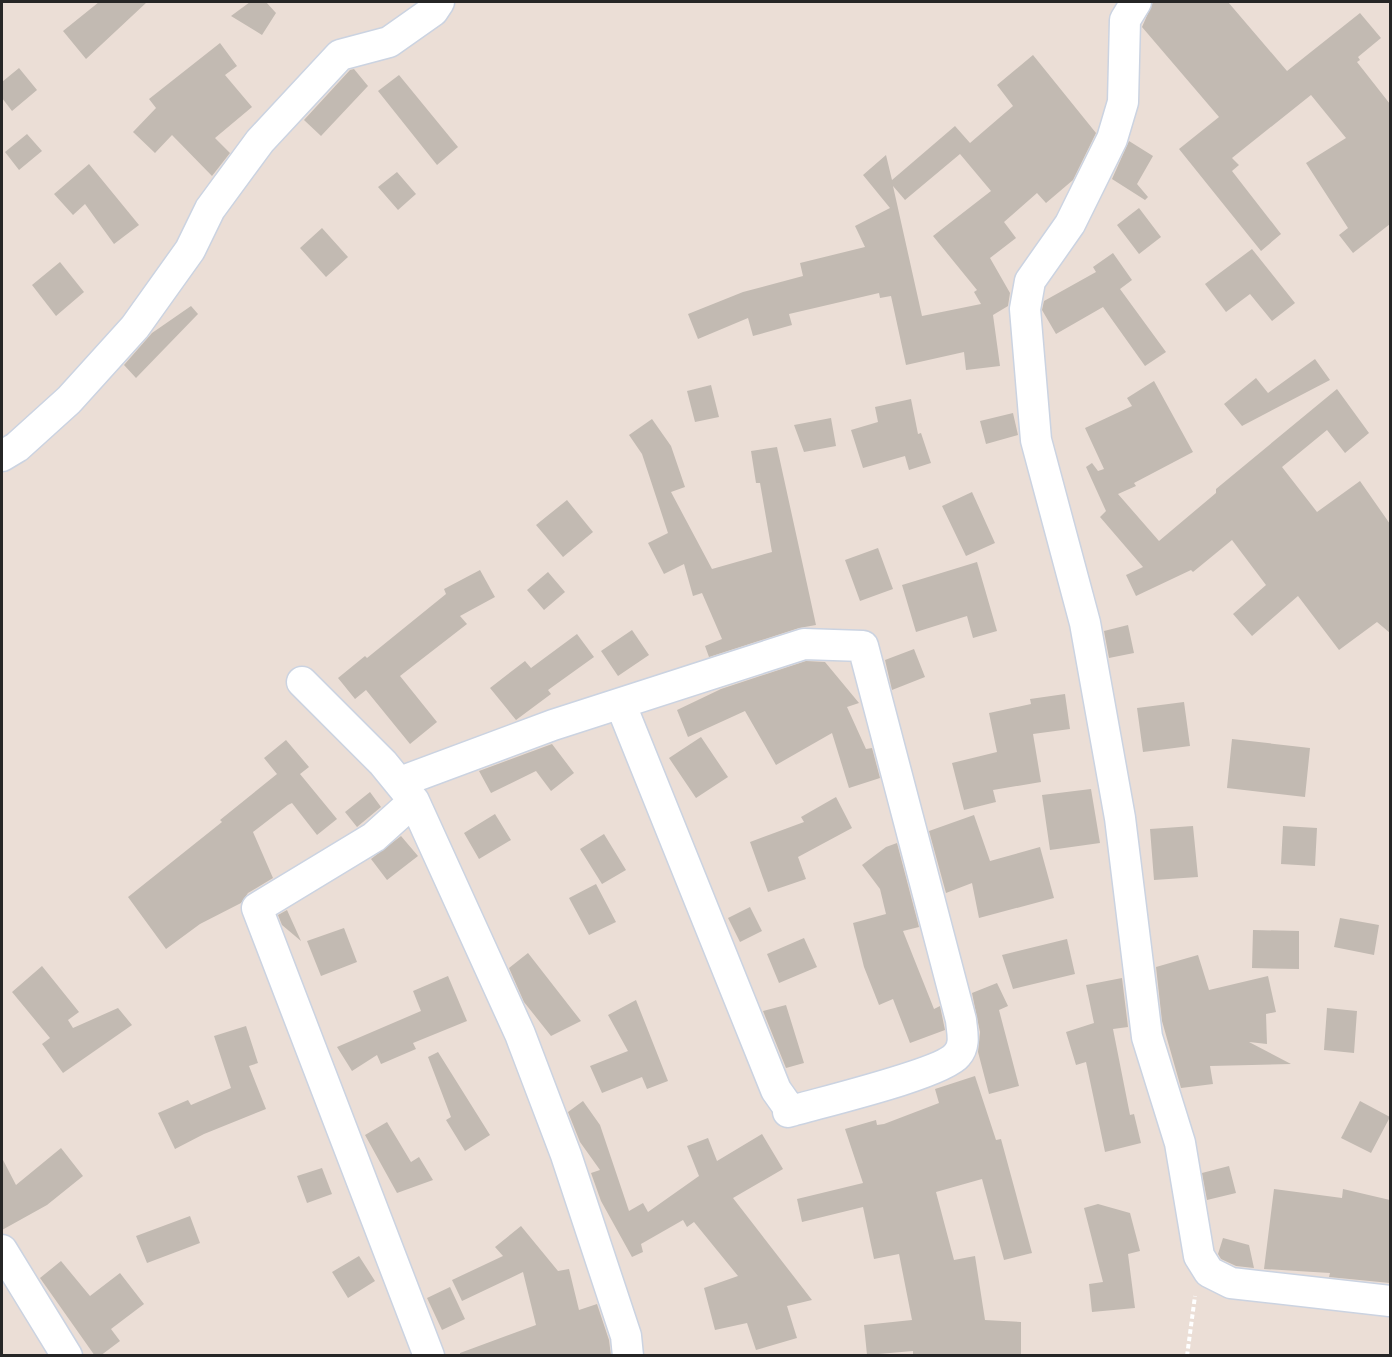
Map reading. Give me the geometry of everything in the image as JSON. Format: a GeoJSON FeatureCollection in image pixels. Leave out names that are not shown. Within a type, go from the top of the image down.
{"type":"FeatureCollection","features":[{"type":"Feature","properties":{"kind":"street"},"geometry":{"type":"LineString","coordinates":[[2,456],[17,447],[69,400],[135,327],[190,250],[210,209],[260,141],[340,55],[389,42],[434,11],[439,2]]}},
{"type":"Feature","properties":{"kind":"street"},"geometry":{"type":"LineString","coordinates":[[1136,2],[1125,20],[1123,102],[1112,139],[1070,224],[1030,281],[1024,309],[1036,440],[1085,623],[1120,818],[1147,1037],[1180,1143],[1199,1256],[1209,1272],[1231,1283],[1390,1301]]}},
{"type":"Feature","properties":{"kind":"street"},"geometry":{"type":"LineString","coordinates":[[429,1356],[258,908],[374,837],[407,792],[553,725],[621,705],[804,644],[863,646],[961,1020],[963,1045],[956,1057],[923,1074],[788,1112],[788,1107],[771,1079],[621,705]]}},
{"type":"Feature","properties":{"kind":"street"},"geometry":{"type":"LineString","coordinates":[[302,682],[407,792],[520,1034],[566,1155],[626,1336],[628,1356]]}},
{"type":"Feature","properties":{"kind":"street"},"geometry":{"type":"LineString","coordinates":[[2,1250],[17,1271],[67,1356]]}},
{"type":"Feature","properties":{"kind":"path"},"geometry":{"type":"LineString","coordinates":[[1187,1356],[1199,1256]]}},
{"type":"Feature","properties":{"kind":"building"},"geometry":{"type":"Polygon","coordinates":[[[99,2],[147,2],[86,59],[63,31],[99,2]]]}},
{"type":"Feature","properties":{"kind":"building"},"geometry":{"type":"Polygon","coordinates":[[[250,2],[266,2],[276,13],[262,35],[231,16],[250,2]]]}},
{"type":"Feature","properties":{"kind":"building"},"geometry":{"type":"Polygon","coordinates":[[[1153,2],[1228,2],[1287,71],[1360,13],[1381,38],[1358,57],[1360,60],[1357,62],[1390,104],[1390,224],[1353,253],[1339,235],[1348,228],[1306,163],[1346,138],[1311,95],[1232,158],[1239,165],[1232,171],[1281,234],[1261,251],[1179,149],[1219,117],[1142,27],[1153,2]]]}},
{"type":"Feature","properties":{"kind":"building"},"geometry":{"type":"Polygon","coordinates":[[[220,43],[237,66],[225,75],[252,107],[215,138],[230,153],[212,176],[172,135],[155,153],[133,132],[156,108],[149,99],[220,43]]]}},
{"type":"Feature","properties":{"kind":"building"},"geometry":{"type":"Polygon","coordinates":[[[1033,55],[1096,133],[1073,180],[1046,203],[1037,193],[1004,222],[1016,238],[990,258],[1010,293],[1008,306],[993,315],[1000,366],[966,370],[964,352],[906,365],[891,296],[880,298],[879,293],[789,314],[792,325],[753,336],[748,318],[698,339],[688,314],[743,292],[803,276],[800,263],[865,247],[855,226],[890,208],[863,175],[886,155],[892,180],[955,126],[970,143],[1013,106],[997,85],[1033,55]],[[960,154],[905,200],[893,186],[922,316],[981,304],[974,292],[977,290],[933,236],[991,191],[960,154]]]}},
{"type":"Feature","properties":{"kind":"building"},"geometry":{"type":"Polygon","coordinates":[[[19,68],[37,90],[12,111],[2,98],[2,82],[19,68]]]}},
{"type":"Feature","properties":{"kind":"building"},"geometry":{"type":"Polygon","coordinates":[[[354,69],[368,86],[321,136],[304,120],[350,70],[354,69]]]}},
{"type":"Feature","properties":{"kind":"building"},"geometry":{"type":"Polygon","coordinates":[[[399,75],[458,147],[437,165],[378,91],[399,75]]]}},
{"type":"Feature","properties":{"kind":"building"},"geometry":{"type":"Polygon","coordinates":[[[27,134],[42,151],[19,170],[5,152],[27,134]]]}},
{"type":"Feature","properties":{"kind":"building"},"geometry":{"type":"Polygon","coordinates":[[[1129,141],[1153,156],[1137,184],[1148,197],[1145,200],[1112,179],[1129,141]]]}},
{"type":"Feature","properties":{"kind":"building"},"geometry":{"type":"Polygon","coordinates":[[[89,164],[139,225],[114,244],[85,204],[73,215],[54,194],[89,164]]]}},
{"type":"Feature","properties":{"kind":"building"},"geometry":{"type":"Polygon","coordinates":[[[397,172],[416,194],[398,210],[378,187],[397,172]]]}},
{"type":"Feature","properties":{"kind":"building"},"geometry":{"type":"Polygon","coordinates":[[[1139,208],[1161,237],[1139,254],[1117,225],[1139,208]]]}},
{"type":"Feature","properties":{"kind":"building"},"geometry":{"type":"Polygon","coordinates":[[[322,228],[348,257],[326,277],[300,248],[322,228]]]}},
{"type":"Feature","properties":{"kind":"building"},"geometry":{"type":"Polygon","coordinates":[[[1252,249],[1295,303],[1272,321],[1250,294],[1226,312],[1205,284],[1252,249]]]}},
{"type":"Feature","properties":{"kind":"building"},"geometry":{"type":"Polygon","coordinates":[[[1113,253],[1132,280],[1120,289],[1166,352],[1145,366],[1103,307],[1056,334],[1042,310],[1044,301],[1096,272],[1093,267],[1113,253]]]}},
{"type":"Feature","properties":{"kind":"building"},"geometry":{"type":"Polygon","coordinates":[[[60,262],[84,292],[56,316],[32,285],[60,262]]]}},
{"type":"Feature","properties":{"kind":"building"},"geometry":{"type":"Polygon","coordinates":[[[191,306],[198,314],[136,378],[124,365],[152,333],[191,306]]]}},
{"type":"Feature","properties":{"kind":"building"},"geometry":{"type":"Polygon","coordinates":[[[1315,359],[1330,380],[1242,426],[1224,404],[1256,378],[1268,393],[1315,359]]]}},
{"type":"Feature","properties":{"kind":"building"},"geometry":{"type":"Polygon","coordinates":[[[1154,381],[1193,452],[1134,483],[1136,486],[1118,494],[1159,541],[1216,493],[1216,489],[1337,389],[1369,433],[1345,453],[1327,430],[1282,467],[1317,512],[1360,481],[1390,524],[1390,633],[1377,622],[1339,650],[1298,596],[1252,636],[1233,614],[1266,585],[1232,540],[1193,572],[1191,570],[1136,596],[1126,575],[1143,567],[1100,517],[1106,511],[1086,467],[1092,463],[1098,471],[1104,469],[1085,428],[1132,406],[1127,398],[1154,381]]]}},
{"type":"Feature","properties":{"kind":"building"},"geometry":{"type":"Polygon","coordinates":[[[711,385],[719,417],[695,422],[687,391],[711,385]]]}},
{"type":"Feature","properties":{"kind":"building"},"geometry":{"type":"Polygon","coordinates":[[[911,399],[918,434],[921,433],[931,463],[909,470],[905,456],[863,468],[851,430],[878,422],[875,407],[911,399]]]}},
{"type":"Feature","properties":{"kind":"building"},"geometry":{"type":"Polygon","coordinates":[[[1013,413],[1018,435],[986,444],[980,421],[1013,413]]]}},
{"type":"Feature","properties":{"kind":"building"},"geometry":{"type":"Polygon","coordinates":[[[831,418],[836,446],[804,452],[794,425],[831,418]]]}},
{"type":"Feature","properties":{"kind":"building"},"geometry":{"type":"Polygon","coordinates":[[[652,419],[671,446],[685,487],[671,492],[712,569],[772,552],[760,483],[756,483],[751,451],[777,447],[816,625],[799,628],[709,657],[705,646],[722,639],[702,593],[693,596],[684,564],[664,574],[648,543],[668,533],[642,454],[629,435],[652,419]]]}},
{"type":"Feature","properties":{"kind":"building"},"geometry":{"type":"Polygon","coordinates":[[[972,492],[995,543],[966,556],[942,506],[972,492]]]}},
{"type":"Feature","properties":{"kind":"building"},"geometry":{"type":"Polygon","coordinates":[[[567,500],[593,532],[563,557],[536,525],[567,500]]]}},
{"type":"Feature","properties":{"kind":"building"},"geometry":{"type":"Polygon","coordinates":[[[878,548],[893,589],[860,601],[845,560],[878,548]]]}},
{"type":"Feature","properties":{"kind":"building"},"geometry":{"type":"Polygon","coordinates":[[[977,562],[997,631],[973,638],[967,616],[916,632],[902,585],[977,562]]]}},
{"type":"Feature","properties":{"kind":"building"},"geometry":{"type":"Polygon","coordinates":[[[480,570],[495,597],[460,616],[467,624],[400,676],[437,722],[410,744],[366,690],[355,699],[338,678],[365,656],[367,658],[446,594],[444,589],[480,570]]]}},
{"type":"Feature","properties":{"kind":"building"},"geometry":{"type":"Polygon","coordinates":[[[548,572],[565,592],[544,610],[527,590],[548,572]]]}},
{"type":"Feature","properties":{"kind":"building"},"geometry":{"type":"Polygon","coordinates":[[[1128,625],[1134,653],[1109,658],[1104,631],[1128,625]]]}},
{"type":"Feature","properties":{"kind":"building"},"geometry":{"type":"Polygon","coordinates":[[[632,630],[649,655],[618,676],[601,651],[632,630]]]}},
{"type":"Feature","properties":{"kind":"building"},"geometry":{"type":"Polygon","coordinates":[[[577,634],[594,657],[548,690],[551,694],[516,720],[490,688],[525,661],[531,668],[577,634]]]}},
{"type":"Feature","properties":{"kind":"building"},"geometry":{"type":"Polygon","coordinates":[[[914,649],[925,677],[892,690],[885,660],[914,649]]]}},
{"type":"Feature","properties":{"kind":"building"},"geometry":{"type":"Polygon","coordinates":[[[806,661],[825,662],[859,703],[847,707],[866,749],[872,748],[880,778],[849,788],[832,733],[776,765],[745,711],[688,737],[677,710],[721,689],[806,661]]]}},
{"type":"Feature","properties":{"kind":"building"},"geometry":{"type":"Polygon","coordinates":[[[1065,694],[1070,729],[1033,734],[1041,782],[993,790],[996,802],[964,810],[952,763],[997,752],[989,713],[1031,704],[1030,699],[1065,694]]]}},
{"type":"Feature","properties":{"kind":"building"},"geometry":{"type":"Polygon","coordinates":[[[1184,702],[1190,746],[1143,752],[1137,708],[1184,702]]]}},
{"type":"Feature","properties":{"kind":"building"},"geometry":{"type":"Polygon","coordinates":[[[701,737],[728,777],[696,798],[669,758],[701,737]]]}},
{"type":"Feature","properties":{"kind":"building"},"geometry":{"type":"Polygon","coordinates":[[[1232,739],[1310,748],[1305,797],[1227,788],[1232,739]]]}},
{"type":"Feature","properties":{"kind":"building"},"geometry":{"type":"Polygon","coordinates":[[[286,740],[309,767],[300,774],[337,819],[317,835],[292,803],[288,805],[253,832],[273,878],[248,893],[241,903],[200,924],[166,949],[128,897],[222,822],[220,820],[277,774],[264,758],[286,740]]]}},
{"type":"Feature","properties":{"kind":"building"},"geometry":{"type":"Polygon","coordinates":[[[552,744],[574,773],[551,791],[536,771],[491,793],[479,771],[552,744]]]}},
{"type":"Feature","properties":{"kind":"building"},"geometry":{"type":"Polygon","coordinates":[[[1091,789],[1100,843],[1050,850],[1042,795],[1091,789]]]}},
{"type":"Feature","properties":{"kind":"building"},"geometry":{"type":"Polygon","coordinates":[[[370,792],[381,807],[357,827],[345,812],[370,792]]]}},
{"type":"Feature","properties":{"kind":"building"},"geometry":{"type":"Polygon","coordinates":[[[836,797],[852,828],[798,857],[806,879],[768,892],[750,842],[804,822],[801,817],[836,797]]]}},
{"type":"Feature","properties":{"kind":"building"},"geometry":{"type":"Polygon","coordinates":[[[495,814],[511,840],[479,859],[464,833],[495,814]]]}},
{"type":"Feature","properties":{"kind":"building"},"geometry":{"type":"Polygon","coordinates":[[[974,815],[990,861],[1040,847],[1054,898],[979,918],[972,883],[946,893],[929,831],[974,815]]]}},
{"type":"Feature","properties":{"kind":"building"},"geometry":{"type":"Polygon","coordinates":[[[1193,826],[1198,877],[1154,880],[1150,829],[1193,826]]]}},
{"type":"Feature","properties":{"kind":"building"},"geometry":{"type":"Polygon","coordinates":[[[1283,826],[1317,828],[1315,866],[1281,864],[1283,826]]]}},
{"type":"Feature","properties":{"kind":"building"},"geometry":{"type":"Polygon","coordinates":[[[604,834],[626,870],[602,884],[580,849],[604,834]]]}},
{"type":"Feature","properties":{"kind":"building"},"geometry":{"type":"Polygon","coordinates":[[[401,836],[418,856],[387,880],[371,859],[401,836]]]}},
{"type":"Feature","properties":{"kind":"building"},"geometry":{"type":"Polygon","coordinates":[[[897,843],[919,927],[903,931],[934,1009],[940,1006],[945,1030],[910,1043],[893,999],[879,1005],[864,967],[853,923],[886,914],[880,889],[862,865],[886,847],[897,843]]]}},
{"type":"Feature","properties":{"kind":"building"},"geometry":{"type":"Polygon","coordinates":[[[596,884],[616,922],[589,935],[569,898],[596,884]]]}},
{"type":"Feature","properties":{"kind":"building"},"geometry":{"type":"Polygon","coordinates":[[[750,907],[762,931],[740,942],[728,918],[750,907]]]}},
{"type":"Feature","properties":{"kind":"building"},"geometry":{"type":"Polygon","coordinates":[[[287,910],[301,941],[282,925],[278,915],[287,910]]]}},
{"type":"Feature","properties":{"kind":"building"},"geometry":{"type":"Polygon","coordinates":[[[1340,918],[1379,925],[1374,955],[1334,947],[1340,918]]]}},
{"type":"Feature","properties":{"kind":"building"},"geometry":{"type":"Polygon","coordinates":[[[344,928],[357,962],[321,976],[307,941],[344,928]]]}},
{"type":"Feature","properties":{"kind":"building"},"geometry":{"type":"Polygon","coordinates":[[[1253,930],[1299,931],[1299,969],[1252,968],[1253,930]]]}},
{"type":"Feature","properties":{"kind":"building"},"geometry":{"type":"Polygon","coordinates":[[[804,938],[817,967],[779,983],[767,954],[804,938]]]}},
{"type":"Feature","properties":{"kind":"building"},"geometry":{"type":"Polygon","coordinates":[[[1067,939],[1075,974],[1013,989],[1002,955],[1067,939]]]}},
{"type":"Feature","properties":{"kind":"building"},"geometry":{"type":"Polygon","coordinates":[[[528,953],[581,1021],[551,1036],[524,1002],[509,968],[528,953]]]}},
{"type":"Feature","properties":{"kind":"building"},"geometry":{"type":"Polygon","coordinates":[[[1198,955],[1209,990],[1268,976],[1276,1012],[1266,1014],[1267,1044],[1249,1042],[1291,1064],[1210,1066],[1213,1084],[1181,1088],[1162,1021],[1156,967],[1198,955]]]}},
{"type":"Feature","properties":{"kind":"building"},"geometry":{"type":"Polygon","coordinates":[[[42,966],[79,1012],[68,1020],[73,1028],[118,1008],[132,1025],[63,1073],[42,1044],[50,1038],[12,992],[42,966]]]}},
{"type":"Feature","properties":{"kind":"building"},"geometry":{"type":"Polygon","coordinates":[[[448,976],[467,1021],[413,1043],[416,1049],[381,1064],[377,1055],[352,1071],[337,1047],[421,1011],[413,991],[448,976]]]}},
{"type":"Feature","properties":{"kind":"building"},"geometry":{"type":"Polygon","coordinates":[[[1122,978],[1128,1027],[1113,1029],[1130,1115],[1134,1114],[1141,1143],[1105,1152],[1086,1062],[1076,1065],[1066,1032],[1094,1023],[1086,985],[1122,978]]]}},
{"type":"Feature","properties":{"kind":"building"},"geometry":{"type":"Polygon","coordinates":[[[997,983],[1008,1006],[999,1010],[1019,1086],[989,1094],[978,1052],[980,1032],[972,993],[997,983]]]}},
{"type":"Feature","properties":{"kind":"building"},"geometry":{"type":"Polygon","coordinates":[[[636,1000],[668,1081],[647,1089],[642,1077],[602,1093],[590,1066],[628,1051],[608,1015],[636,1000]]]}},
{"type":"Feature","properties":{"kind":"building"},"geometry":{"type":"Polygon","coordinates":[[[786,1005],[804,1063],[786,1068],[763,1011],[786,1005]]]}},
{"type":"Feature","properties":{"kind":"building"},"geometry":{"type":"Polygon","coordinates":[[[1327,1008],[1357,1011],[1354,1053],[1324,1050],[1327,1008]]]}},
{"type":"Feature","properties":{"kind":"building"},"geometry":{"type":"Polygon","coordinates":[[[246,1026],[258,1063],[249,1066],[266,1109],[204,1134],[175,1149],[158,1113],[188,1100],[191,1105],[231,1088],[214,1036],[246,1026]]]}},
{"type":"Feature","properties":{"kind":"building"},"geometry":{"type":"Polygon","coordinates":[[[438,1052],[490,1135],[465,1151],[446,1120],[451,1117],[428,1057],[438,1052]]]}},
{"type":"Feature","properties":{"kind":"building"},"geometry":{"type":"Polygon","coordinates":[[[975,1076],[996,1140],[1001,1139],[1032,1253],[1004,1260],[982,1179],[936,1192],[954,1260],[975,1256],[985,1320],[1021,1322],[1021,1356],[913,1356],[913,1351],[867,1355],[864,1325],[912,1320],[899,1254],[874,1259],[863,1207],[802,1222],[797,1199],[863,1183],[845,1129],[876,1120],[877,1125],[884,1124],[939,1103],[935,1089],[975,1076]]]}},
{"type":"Feature","properties":{"kind":"building"},"geometry":{"type":"Polygon","coordinates":[[[583,1101],[600,1125],[629,1211],[643,1203],[648,1212],[699,1176],[687,1146],[708,1138],[717,1161],[762,1134],[783,1169],[733,1198],[812,1300],[787,1306],[797,1338],[756,1350],[747,1323],[715,1330],[704,1288],[738,1276],[694,1222],[687,1227],[683,1220],[641,1244],[643,1252],[632,1257],[601,1201],[591,1173],[600,1170],[580,1142],[568,1112],[583,1101]]]}},
{"type":"Feature","properties":{"kind":"building"},"geometry":{"type":"Polygon","coordinates":[[[1360,1101],[1390,1117],[1371,1153],[1341,1138],[1360,1101]]]}},
{"type":"Feature","properties":{"kind":"building"},"geometry":{"type":"Polygon","coordinates":[[[387,1122],[411,1162],[419,1157],[433,1180],[397,1193],[365,1135],[387,1122]]]}},
{"type":"Feature","properties":{"kind":"building"},"geometry":{"type":"Polygon","coordinates":[[[61,1148],[83,1176],[47,1205],[2,1230],[2,1158],[16,1185],[61,1148]]]}},
{"type":"Feature","properties":{"kind":"building"},"geometry":{"type":"Polygon","coordinates":[[[1229,1166],[1236,1193],[1207,1200],[1202,1173],[1229,1166]]]}},
{"type":"Feature","properties":{"kind":"building"},"geometry":{"type":"Polygon","coordinates":[[[322,1168],[332,1194],[307,1203],[297,1176],[322,1168]]]}},
{"type":"Feature","properties":{"kind":"building"},"geometry":{"type":"Polygon","coordinates":[[[1274,1189],[1342,1198],[1343,1189],[1390,1200],[1390,1283],[1329,1277],[1330,1273],[1264,1269],[1274,1189]]]}},
{"type":"Feature","properties":{"kind":"building"},"geometry":{"type":"Polygon","coordinates":[[[1098,1204],[1130,1213],[1140,1251],[1128,1254],[1135,1308],[1092,1312],[1089,1284],[1103,1282],[1084,1208],[1098,1204]]]}},
{"type":"Feature","properties":{"kind":"building"},"geometry":{"type":"Polygon","coordinates":[[[190,1216],[200,1243],[147,1263],[136,1236],[190,1216]]]}},
{"type":"Feature","properties":{"kind":"building"},"geometry":{"type":"Polygon","coordinates":[[[521,1226],[558,1271],[569,1269],[579,1310],[597,1304],[609,1340],[611,1356],[460,1356],[460,1353],[536,1325],[523,1272],[462,1301],[452,1280],[503,1256],[495,1247],[521,1226]]]}},
{"type":"Feature","properties":{"kind":"building"},"geometry":{"type":"Polygon","coordinates":[[[1223,1238],[1249,1245],[1254,1268],[1236,1266],[1221,1259],[1218,1254],[1223,1238]]]}},
{"type":"Feature","properties":{"kind":"building"},"geometry":{"type":"Polygon","coordinates":[[[359,1256],[375,1281],[348,1298],[332,1272],[359,1256]]]}},
{"type":"Feature","properties":{"kind":"building"},"geometry":{"type":"Polygon","coordinates":[[[61,1261],[90,1296],[120,1273],[144,1304],[111,1329],[120,1341],[100,1356],[95,1356],[40,1278],[61,1261]]]}},
{"type":"Feature","properties":{"kind":"building"},"geometry":{"type":"Polygon","coordinates":[[[450,1287],[465,1319],[442,1330],[427,1298],[450,1287]]]}}]}
